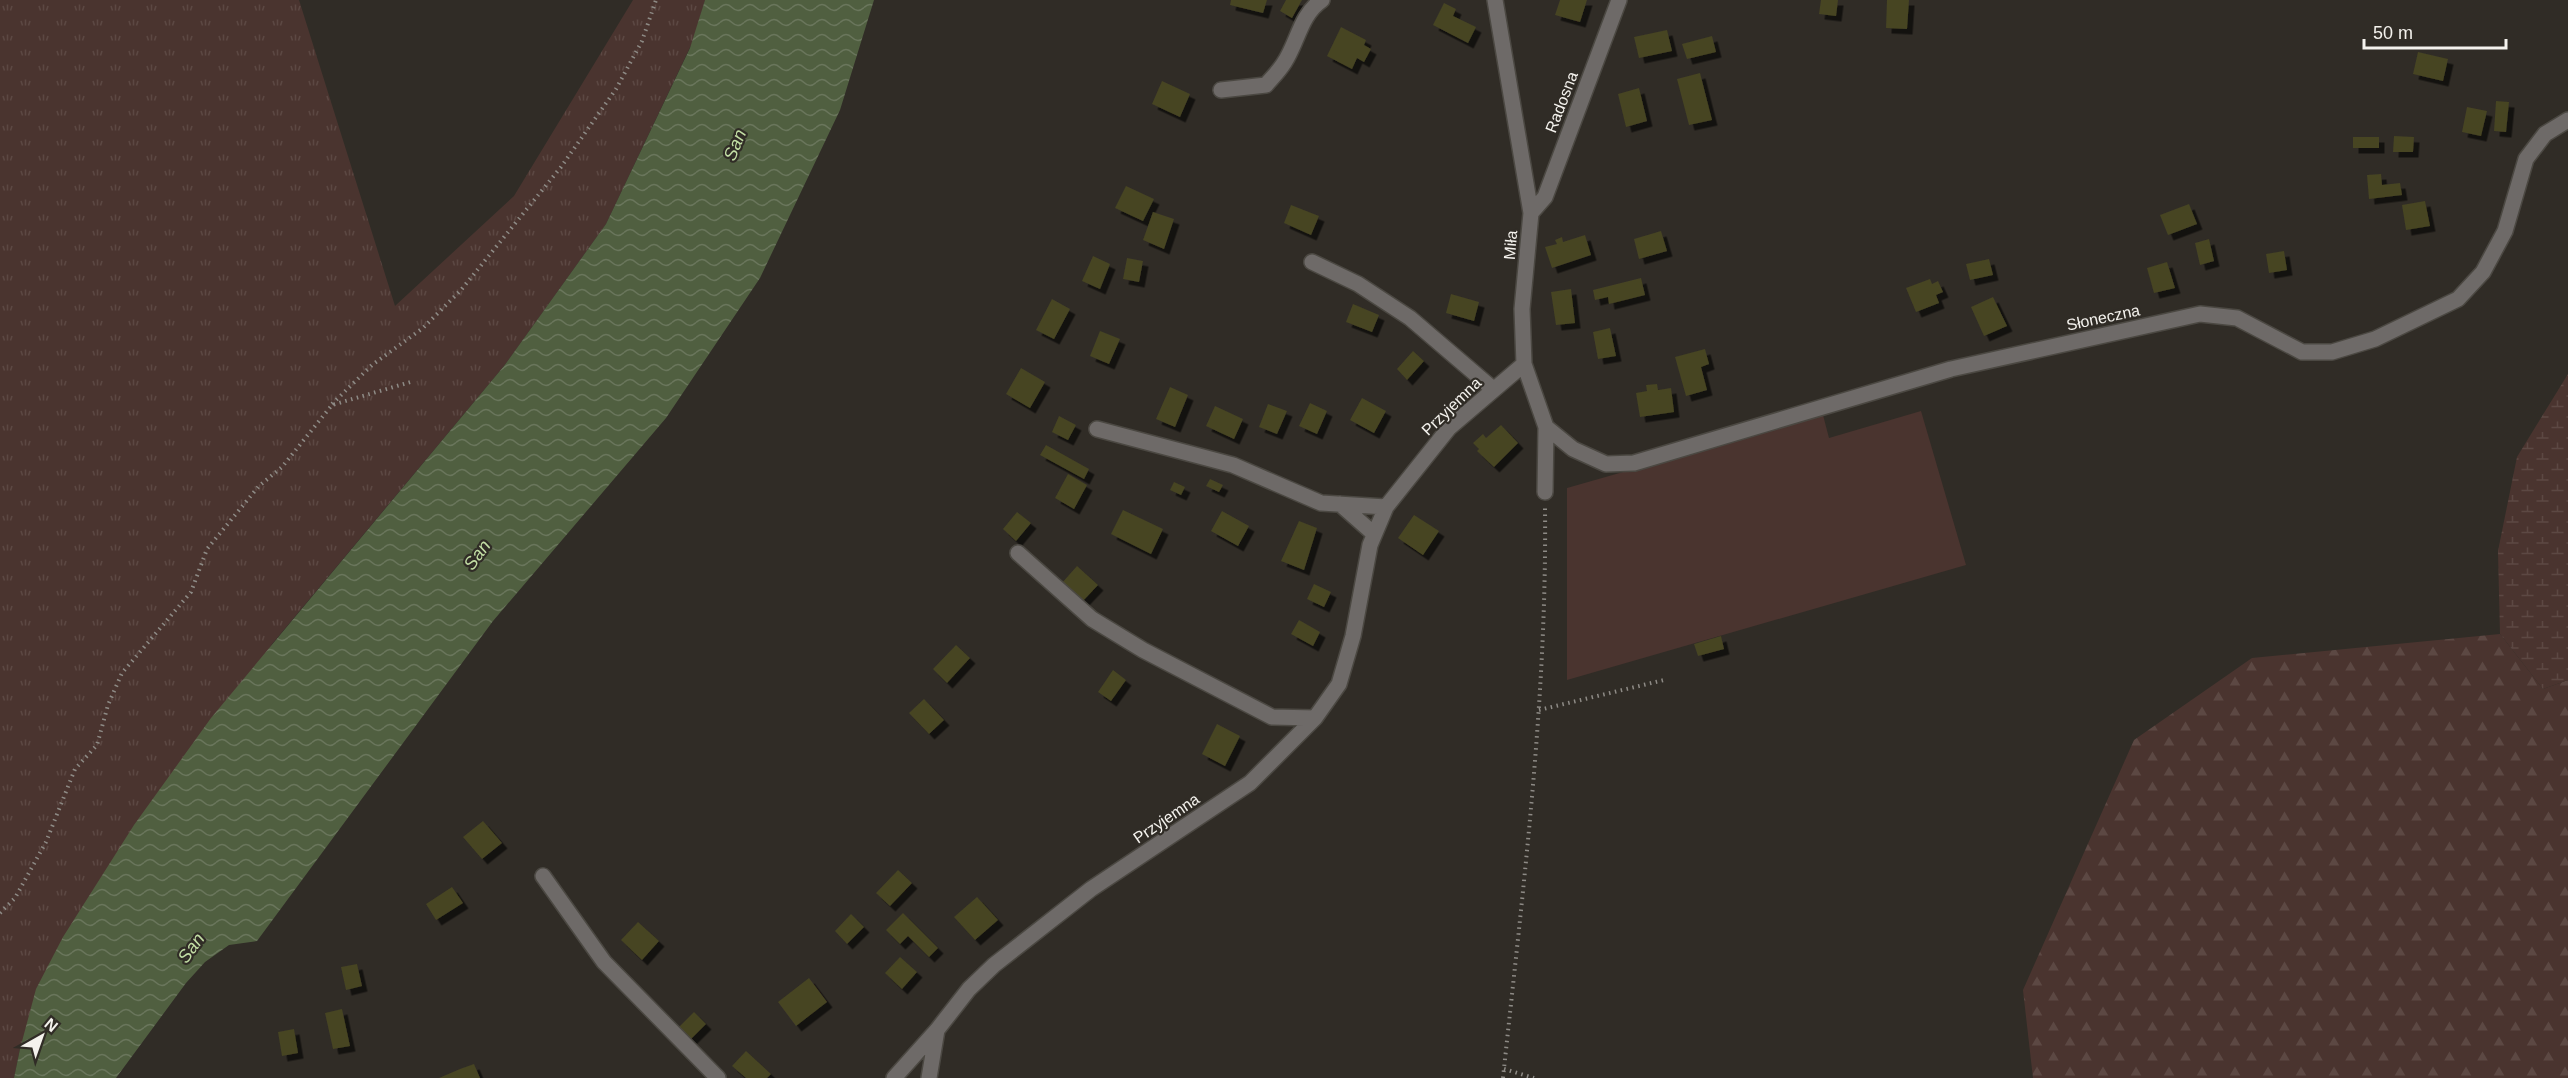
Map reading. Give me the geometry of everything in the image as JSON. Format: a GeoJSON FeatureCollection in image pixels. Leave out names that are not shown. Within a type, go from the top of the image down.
{"type":"FeatureCollection","features":[{"type":"Feature","properties":{"kind":"street"},"geometry":{"type":"LineString","coordinates":[[1221,90],[1266,85],[1285,63],[1298,31],[1314,6],[1322,0]]}},
{"type":"Feature","properties":{"kind":"street","name":"Miła"},"geometry":{"type":"LineString","coordinates":[[1494,0],[1531,213],[1522,309],[1524,364],[1546,427],[1545,492]]}},
{"type":"Feature","properties":{"kind":"street","name":"Radosna"},"geometry":{"type":"LineString","coordinates":[[1531,213],[1545,197],[1619,0]]}},
{"type":"Feature","properties":{"kind":"street","name":"Słoneczna"},"geometry":{"type":"LineString","coordinates":[[1546,427],[1574,448],[1605,464],[1634,463],[1951,369],[2200,314],[2237,318],[2302,352],[2332,352],[2375,339],[2458,299],[2483,273],[2505,231],[2526,159],[2545,134],[2568,120]]}},
{"type":"Feature","properties":{"kind":"street"},"geometry":{"type":"LineString","coordinates":[[1312,262],[1358,284],[1410,318],[1493,389]]}},
{"type":"Feature","properties":{"kind":"street","name":"Przyjemna"},"geometry":{"type":"LineString","coordinates":[[894,1078],[937,1030],[969,989],[994,964],[1091,889],[1250,783],[1315,718],[1339,684],[1353,636],[1370,545],[1386,507],[1449,428],[1524,364]]}},
{"type":"Feature","properties":{"kind":"street"},"geometry":{"type":"LineString","coordinates":[[1097,429],[1233,465],[1321,503],[1386,507]]}},
{"type":"Feature","properties":{"kind":"street"},"geometry":{"type":"LineString","coordinates":[[1340,504],[1374,534]]}},
{"type":"Feature","properties":{"kind":"street"},"geometry":{"type":"LineString","coordinates":[[1018,553],[1092,619],[1143,650],[1272,717],[1315,718]]}},
{"type":"Feature","properties":{"kind":"street"},"geometry":{"type":"LineString","coordinates":[[543,876],[603,962],[718,1078]]}},
{"type":"Feature","properties":{"kind":"street"},"geometry":{"type":"LineString","coordinates":[[930,1078],[937,1030]]}},
{"type":"Feature","properties":{"kind":"path"},"geometry":{"type":"LineString","coordinates":[[0,913],[15,898],[46,842],[75,769],[97,745],[108,705],[122,673],[190,592],[207,549],[259,486],[282,467],[332,405],[372,365],[423,328],[461,291],[561,168],[616,89],[642,41],[656,0]]}},
{"type":"Feature","properties":{"kind":"path"},"geometry":{"type":"LineString","coordinates":[[332,405],[414,381]]}},
{"type":"Feature","properties":{"kind":"path"},"geometry":{"type":"LineString","coordinates":[[1503,1078],[1539,710],[1546,573],[1545,492]]}},
{"type":"Feature","properties":{"kind":"path"},"geometry":{"type":"LineString","coordinates":[[1539,710],[1664,680]]}},
{"type":"Feature","properties":{"kind":"path"},"geometry":{"type":"LineString","coordinates":[[1504,1069],[1534,1078]]}},
{"type":"Feature","properties":{"kind":"green space"},"geometry":{"type":"Polygon","coordinates":[[[0,0],[299,0],[395,306],[514,196],[633,0],[705,0],[693,41],[606,224],[504,366],[272,644],[20,1049],[14,1078],[0,1078],[0,0]]]}},
{"type":"Feature","properties":{"kind":"green space"},"geometry":{"type":"Polygon","coordinates":[[[2568,374],[2568,680],[2543,689],[2500,634],[2498,551],[2517,457],[2568,374]]]}},
{"type":"Feature","properties":{"kind":"green space"},"geometry":{"type":"Polygon","coordinates":[[[1921,411],[1966,565],[1567,680],[1567,488],[1823,415],[1829,438],[1921,411]]]}},
{"type":"Feature","properties":{"kind":"green space"},"geometry":{"type":"Polygon","coordinates":[[[2500,634],[2543,689],[2568,680],[2568,1078],[2033,1078],[2023,990],[2134,740],[2252,658],[2500,634]]]}},
{"type":"Feature","properties":{"kind":"water","name":"San"},"geometry":{"type":"Polygon","coordinates":[[[705,0],[874,0],[840,110],[760,278],[666,418],[493,621],[257,941],[229,945],[205,962],[186,983],[116,1078],[14,1078],[36,989],[63,937],[134,825],[211,718],[504,366],[606,224],[690,48],[705,0]]]}},
{"type":"Feature","properties":{"kind":"building"},"geometry":{"type":"Polygon","coordinates":[[[1231,0],[1267,0],[1263,13],[1230,5],[1231,0]]]}},
{"type":"Feature","properties":{"kind":"building"},"geometry":{"type":"Polygon","coordinates":[[[1286,0],[1302,0],[1292,18],[1280,11],[1286,0]]]}},
{"type":"Feature","properties":{"kind":"building"},"geometry":{"type":"Polygon","coordinates":[[[1560,0],[1587,0],[1580,22],[1555,15],[1560,0]]]}},
{"type":"Feature","properties":{"kind":"building"},"geometry":{"type":"Polygon","coordinates":[[[1821,0],[1838,0],[1836,16],[1819,14],[1821,0]]]}},
{"type":"Feature","properties":{"kind":"building"},"geometry":{"type":"Polygon","coordinates":[[[1887,0],[1909,0],[1907,29],[1886,28],[1887,0]]]}},
{"type":"Feature","properties":{"kind":"building"},"geometry":{"type":"Polygon","coordinates":[[[1444,3],[1456,9],[1453,16],[1476,27],[1468,43],[1433,25],[1444,3]]]}},
{"type":"Feature","properties":{"kind":"building"},"geometry":{"type":"Polygon","coordinates":[[[1341,27],[1366,40],[1364,45],[1371,49],[1364,62],[1357,58],[1352,69],[1327,56],[1341,27]]]}},
{"type":"Feature","properties":{"kind":"building"},"geometry":{"type":"Polygon","coordinates":[[[1667,30],[1672,51],[1639,58],[1634,37],[1667,30]]]}},
{"type":"Feature","properties":{"kind":"building"},"geometry":{"type":"Polygon","coordinates":[[[1712,36],[1716,52],[1687,59],[1682,44],[1712,36]]]}},
{"type":"Feature","properties":{"kind":"building"},"geometry":{"type":"Polygon","coordinates":[[[2418,52],[2448,59],[2443,81],[2413,74],[2418,52]]]}},
{"type":"Feature","properties":{"kind":"building"},"geometry":{"type":"Polygon","coordinates":[[[1700,73],[1712,120],[1689,125],[1677,79],[1700,73]]]}},
{"type":"Feature","properties":{"kind":"building"},"geometry":{"type":"Polygon","coordinates":[[[1162,81],[1190,94],[1180,117],[1152,104],[1162,81]]]}},
{"type":"Feature","properties":{"kind":"building"},"geometry":{"type":"Polygon","coordinates":[[[1639,88],[1647,121],[1626,127],[1618,94],[1639,88]]]}},
{"type":"Feature","properties":{"kind":"building"},"geometry":{"type":"Polygon","coordinates":[[[2496,101],[2509,102],[2506,132],[2494,131],[2496,101]]]}},
{"type":"Feature","properties":{"kind":"building"},"geometry":{"type":"Polygon","coordinates":[[[2467,107],[2487,111],[2481,136],[2462,132],[2467,107]]]}},
{"type":"Feature","properties":{"kind":"building"},"geometry":{"type":"Polygon","coordinates":[[[2394,136],[2414,137],[2413,152],[2393,152],[2394,136]]]}},
{"type":"Feature","properties":{"kind":"building"},"geometry":{"type":"Polygon","coordinates":[[[2353,137],[2379,137],[2379,148],[2353,148],[2353,137]]]}},
{"type":"Feature","properties":{"kind":"building"},"geometry":{"type":"Polygon","coordinates":[[[2381,174],[2382,185],[2400,183],[2402,195],[2369,199],[2367,175],[2381,174]]]}},
{"type":"Feature","properties":{"kind":"building"},"geometry":{"type":"Polygon","coordinates":[[[1126,186],[1154,199],[1143,221],[1115,208],[1126,186]]]}},
{"type":"Feature","properties":{"kind":"building"},"geometry":{"type":"Polygon","coordinates":[[[2425,201],[2430,226],[2406,230],[2402,205],[2425,201]]]}},
{"type":"Feature","properties":{"kind":"building"},"geometry":{"type":"Polygon","coordinates":[[[2189,204],[2197,224],[2168,235],[2160,215],[2189,204]]]}},
{"type":"Feature","properties":{"kind":"building"},"geometry":{"type":"Polygon","coordinates":[[[1291,205],[1319,216],[1311,235],[1284,223],[1291,205]]]}},
{"type":"Feature","properties":{"kind":"building"},"geometry":{"type":"Polygon","coordinates":[[[1153,212],[1174,219],[1164,249],[1143,240],[1153,212]]]}},
{"type":"Feature","properties":{"kind":"building"},"geometry":{"type":"Polygon","coordinates":[[[1661,231],[1667,251],[1639,259],[1634,239],[1661,231]]]}},
{"type":"Feature","properties":{"kind":"building"},"geometry":{"type":"Polygon","coordinates":[[[1585,235],[1591,255],[1552,268],[1545,247],[1557,244],[1555,240],[1562,237],[1563,242],[1585,235]]]}},
{"type":"Feature","properties":{"kind":"building"},"geometry":{"type":"Polygon","coordinates":[[[2209,239],[2214,261],[2200,265],[2195,243],[2209,239]]]}},
{"type":"Feature","properties":{"kind":"building"},"geometry":{"type":"Polygon","coordinates":[[[2284,251],[2287,270],[2269,273],[2266,254],[2284,251]]]}},
{"type":"Feature","properties":{"kind":"building"},"geometry":{"type":"Polygon","coordinates":[[[1093,256],[1110,264],[1100,289],[1082,281],[1093,256]]]}},
{"type":"Feature","properties":{"kind":"building"},"geometry":{"type":"Polygon","coordinates":[[[1127,258],[1143,261],[1139,282],[1123,279],[1127,258]]]}},
{"type":"Feature","properties":{"kind":"building"},"geometry":{"type":"Polygon","coordinates":[[[1989,259],[1993,275],[1970,280],[1966,264],[1989,259]]]}},
{"type":"Feature","properties":{"kind":"building"},"geometry":{"type":"Polygon","coordinates":[[[2167,262],[2175,288],[2154,293],[2147,268],[2167,262]]]}},
{"type":"Feature","properties":{"kind":"building"},"geometry":{"type":"Polygon","coordinates":[[[1641,278],[1645,295],[1609,304],[1608,297],[1595,300],[1593,290],[1641,278]]]}},
{"type":"Feature","properties":{"kind":"building"},"geometry":{"type":"Polygon","coordinates":[[[1930,279],[1932,284],[1938,281],[1943,292],[1936,295],[1939,303],[1916,312],[1906,288],[1930,279]]]}},
{"type":"Feature","properties":{"kind":"building"},"geometry":{"type":"Polygon","coordinates":[[[1571,289],[1575,323],[1556,325],[1551,292],[1571,289]]]}},
{"type":"Feature","properties":{"kind":"building"},"geometry":{"type":"Polygon","coordinates":[[[1451,294],[1479,302],[1474,321],[1446,313],[1451,294]]]}},
{"type":"Feature","properties":{"kind":"building"},"geometry":{"type":"Polygon","coordinates":[[[1993,297],[2007,326],[1984,336],[1971,307],[1993,297]]]}},
{"type":"Feature","properties":{"kind":"building"},"geometry":{"type":"Polygon","coordinates":[[[1052,299],[1070,309],[1054,339],[1036,330],[1052,299]]]}},
{"type":"Feature","properties":{"kind":"building"},"geometry":{"type":"Polygon","coordinates":[[[1353,304],[1379,315],[1372,332],[1346,322],[1353,304]]]}},
{"type":"Feature","properties":{"kind":"building"},"geometry":{"type":"Polygon","coordinates":[[[1610,328],[1616,356],[1598,359],[1593,332],[1610,328]]]}},
{"type":"Feature","properties":{"kind":"building"},"geometry":{"type":"Polygon","coordinates":[[[1100,331],[1120,339],[1109,364],[1090,356],[1100,331]]]}},
{"type":"Feature","properties":{"kind":"building"},"geometry":{"type":"Polygon","coordinates":[[[1705,349],[1709,364],[1701,367],[1707,390],[1686,396],[1675,357],[1705,349]]]}},
{"type":"Feature","properties":{"kind":"building"},"geometry":{"type":"Polygon","coordinates":[[[1413,351],[1424,361],[1407,380],[1397,369],[1413,351]]]}},
{"type":"Feature","properties":{"kind":"building"},"geometry":{"type":"Polygon","coordinates":[[[1021,368],[1045,382],[1030,408],[1006,394],[1021,368]]]}},
{"type":"Feature","properties":{"kind":"building"},"geometry":{"type":"Polygon","coordinates":[[[1657,384],[1658,390],[1671,388],[1674,412],[1640,417],[1636,393],[1647,391],[1646,385],[1657,384]]]}},
{"type":"Feature","properties":{"kind":"building"},"geometry":{"type":"Polygon","coordinates":[[[1170,387],[1188,395],[1175,427],[1156,419],[1170,387]]]}},
{"type":"Feature","properties":{"kind":"building"},"geometry":{"type":"Polygon","coordinates":[[[1362,398],[1386,411],[1374,433],[1350,420],[1362,398]]]}},
{"type":"Feature","properties":{"kind":"building"},"geometry":{"type":"Polygon","coordinates":[[[1310,403],[1327,411],[1317,434],[1299,426],[1310,403]]]}},
{"type":"Feature","properties":{"kind":"building"},"geometry":{"type":"Polygon","coordinates":[[[1268,404],[1287,411],[1277,434],[1259,427],[1268,404]]]}},
{"type":"Feature","properties":{"kind":"building"},"geometry":{"type":"Polygon","coordinates":[[[1215,406],[1243,419],[1234,439],[1206,426],[1215,406]]]}},
{"type":"Feature","properties":{"kind":"building"},"geometry":{"type":"Polygon","coordinates":[[[1059,416],[1076,425],[1068,440],[1052,432],[1059,416]]]}},
{"type":"Feature","properties":{"kind":"building"},"geometry":{"type":"Polygon","coordinates":[[[1501,425],[1518,443],[1494,467],[1477,451],[1479,449],[1473,443],[1483,434],[1486,438],[1501,425]]]}},
{"type":"Feature","properties":{"kind":"building"},"geometry":{"type":"Polygon","coordinates":[[[1046,445],[1089,469],[1084,479],[1040,455],[1046,445]]]}},
{"type":"Feature","properties":{"kind":"building"},"geometry":{"type":"Polygon","coordinates":[[[1068,474],[1087,485],[1074,509],[1055,498],[1068,474]]]}},
{"type":"Feature","properties":{"kind":"building"},"geometry":{"type":"Polygon","coordinates":[[[1210,479],[1223,485],[1219,492],[1206,486],[1210,479]]]}},
{"type":"Feature","properties":{"kind":"building"},"geometry":{"type":"Polygon","coordinates":[[[1174,482],[1185,487],[1181,495],[1170,490],[1174,482]]]}},
{"type":"Feature","properties":{"kind":"building"},"geometry":{"type":"Polygon","coordinates":[[[1123,510],[1163,529],[1151,554],[1111,534],[1123,510]]]}},
{"type":"Feature","properties":{"kind":"building"},"geometry":{"type":"Polygon","coordinates":[[[1222,511],[1249,526],[1238,546],[1211,531],[1222,511]]]}},
{"type":"Feature","properties":{"kind":"building"},"geometry":{"type":"Polygon","coordinates":[[[1017,512],[1031,523],[1016,541],[1003,529],[1017,512]]]}},
{"type":"Feature","properties":{"kind":"building"},"geometry":{"type":"Polygon","coordinates":[[[1414,515],[1439,531],[1423,555],[1398,538],[1414,515]]]}},
{"type":"Feature","properties":{"kind":"building"},"geometry":{"type":"Polygon","coordinates":[[[1299,521],[1317,528],[1304,570],[1281,561],[1299,521]]]}},
{"type":"Feature","properties":{"kind":"building"},"geometry":{"type":"Polygon","coordinates":[[[1077,566],[1098,585],[1081,603],[1061,584],[1077,566]]]}},
{"type":"Feature","properties":{"kind":"building"},"geometry":{"type":"Polygon","coordinates":[[[1314,584],[1331,592],[1324,607],[1307,599],[1314,584]]]}},
{"type":"Feature","properties":{"kind":"building"},"geometry":{"type":"Polygon","coordinates":[[[1299,620],[1320,632],[1313,646],[1291,634],[1299,620]]]}},
{"type":"Feature","properties":{"kind":"building"},"geometry":{"type":"Polygon","coordinates":[[[1721,636],[1724,649],[1698,656],[1694,644],[1721,636]]]}},
{"type":"Feature","properties":{"kind":"building"},"geometry":{"type":"Polygon","coordinates":[[[956,645],[970,658],[947,683],[933,669],[956,645]]]}},
{"type":"Feature","properties":{"kind":"building"},"geometry":{"type":"Polygon","coordinates":[[[1113,670],[1126,680],[1111,701],[1098,692],[1113,670]]]}},
{"type":"Feature","properties":{"kind":"building"},"geometry":{"type":"Polygon","coordinates":[[[924,699],[944,720],[929,734],[909,713],[924,699]]]}},
{"type":"Feature","properties":{"kind":"building"},"geometry":{"type":"Polygon","coordinates":[[[1217,724],[1240,736],[1225,766],[1202,754],[1217,724]]]}},
{"type":"Feature","properties":{"kind":"building"},"geometry":{"type":"Polygon","coordinates":[[[483,821],[502,843],[482,859],[463,837],[483,821]]]}},
{"type":"Feature","properties":{"kind":"building"},"geometry":{"type":"Polygon","coordinates":[[[898,870],[912,883],[890,906],[876,893],[898,870]]]}},
{"type":"Feature","properties":{"kind":"building"},"geometry":{"type":"Polygon","coordinates":[[[452,887],[463,903],[436,920],[426,904],[452,887]]]}},
{"type":"Feature","properties":{"kind":"building"},"geometry":{"type":"Polygon","coordinates":[[[977,897],[998,920],[975,940],[954,917],[977,897]]]}},
{"type":"Feature","properties":{"kind":"building"},"geometry":{"type":"Polygon","coordinates":[[[903,913],[938,948],[929,957],[908,936],[900,944],[886,930],[903,913]]]}},
{"type":"Feature","properties":{"kind":"building"},"geometry":{"type":"Polygon","coordinates":[[[851,914],[864,927],[847,944],[835,931],[851,914]]]}},
{"type":"Feature","properties":{"kind":"building"},"geometry":{"type":"Polygon","coordinates":[[[638,922],[659,941],[642,960],[621,940],[638,922]]]}},
{"type":"Feature","properties":{"kind":"building"},"geometry":{"type":"Polygon","coordinates":[[[900,957],[917,972],[902,989],[885,973],[900,957]]]}},
{"type":"Feature","properties":{"kind":"building"},"geometry":{"type":"Polygon","coordinates":[[[357,964],[362,986],[346,990],[341,967],[357,964]]]}},
{"type":"Feature","properties":{"kind":"building"},"geometry":{"type":"Polygon","coordinates":[[[809,978],[827,1002],[796,1026],[778,1002],[809,978]]]}},
{"type":"Feature","properties":{"kind":"building"},"geometry":{"type":"Polygon","coordinates":[[[342,1009],[350,1046],[333,1049],[325,1013],[342,1009]]]}},
{"type":"Feature","properties":{"kind":"building"},"geometry":{"type":"Polygon","coordinates":[[[694,1012],[706,1024],[690,1040],[678,1028],[694,1012]]]}},
{"type":"Feature","properties":{"kind":"building"},"geometry":{"type":"Polygon","coordinates":[[[294,1029],[298,1053],[282,1056],[278,1032],[294,1029]]]}},
{"type":"Feature","properties":{"kind":"building"},"geometry":{"type":"Polygon","coordinates":[[[746,1051],[771,1074],[767,1078],[746,1078],[732,1066],[746,1051]]]}},
{"type":"Feature","properties":{"kind":"building"},"geometry":{"type":"Polygon","coordinates":[[[474,1064],[480,1078],[439,1078],[460,1069],[474,1064]]]}}]}
